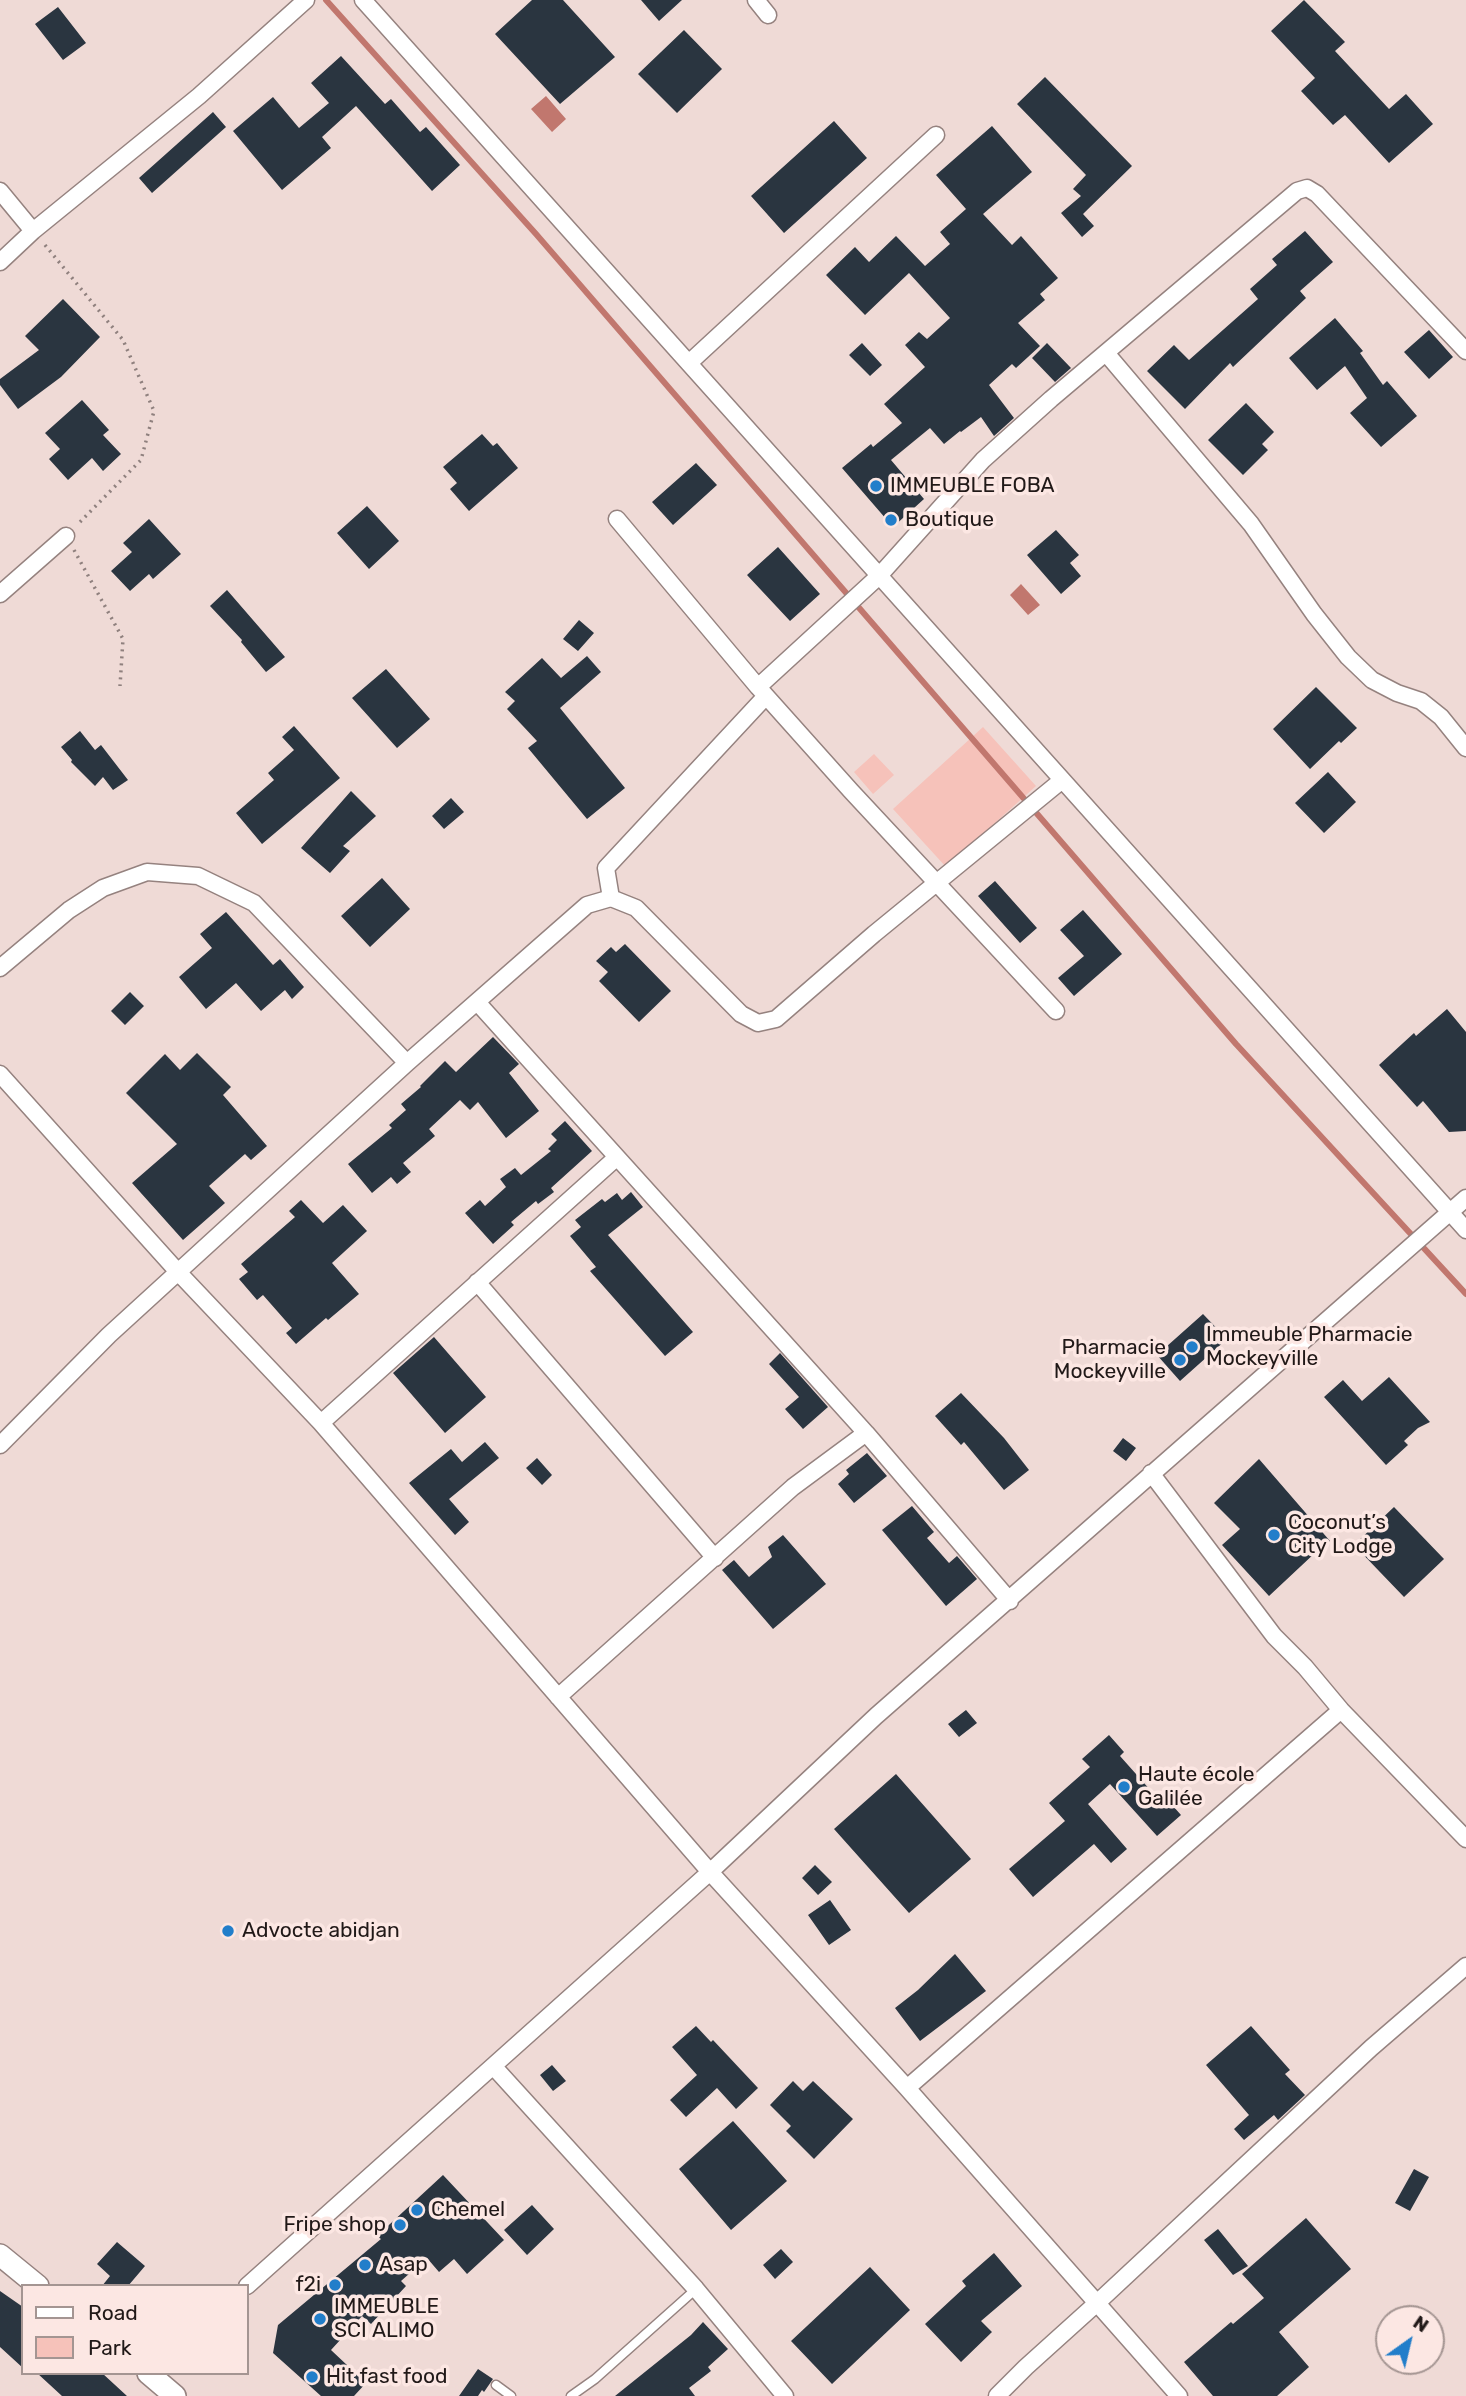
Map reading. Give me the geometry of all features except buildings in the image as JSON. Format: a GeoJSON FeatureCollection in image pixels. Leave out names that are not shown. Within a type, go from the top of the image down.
{"type":"FeatureCollection","features":[{"type":"Feature","properties":{"kind":"main road"},"geometry":{"type":"LineString","coordinates":[[0,2255],[36,2284]]}},
{"type":"Feature","properties":{"kind":"main road"},"geometry":{"type":"LineString","coordinates":[[150,2375],[175,2396]]}},
{"type":"Feature","properties":{"kind":"street"},"geometry":{"type":"LineString","coordinates":[[0,262],[33,230],[190,104],[306,0]]}},
{"type":"Feature","properties":{"kind":"street"},"geometry":{"type":"LineString","coordinates":[[363,0],[1466,1230]]}},
{"type":"Feature","properties":{"kind":"street"},"geometry":{"type":"LineString","coordinates":[[755,0],[768,15]]}},
{"type":"Feature","properties":{"kind":"street"},"geometry":{"type":"LineString","coordinates":[[689,363],[936,135]]}},
{"type":"Feature","properties":{"kind":"street"},"geometry":{"type":"LineString","coordinates":[[611,898],[606,868],[762,691],[879,576],[983,460],[1297,191],[1307,188],[1317,194],[1466,351]]}},
{"type":"Feature","properties":{"kind":"street"},"geometry":{"type":"LineString","coordinates":[[0,191],[33,230]]}},
{"type":"Feature","properties":{"kind":"street"},"geometry":{"type":"LineString","coordinates":[[1106,353],[1251,524],[1314,614],[1348,657],[1372,680],[1397,693],[1421,701],[1441,716],[1466,748]]}},
{"type":"Feature","properties":{"kind":"street"},"geometry":{"type":"LineString","coordinates":[[617,519],[762,691],[1056,1011]]}},
{"type":"Feature","properties":{"kind":"street"},"geometry":{"type":"LineString","coordinates":[[0,594],[66,536]]}},
{"type":"Feature","properties":{"kind":"street"},"geometry":{"type":"LineString","coordinates":[[0,1445],[109,1335],[407,1063],[587,905],[611,898],[636,908],[741,1014],[758,1023],[776,1019],[874,934],[1061,781]]}},
{"type":"Feature","properties":{"kind":"street"},"geometry":{"type":"LineString","coordinates":[[0,968],[69,910],[103,888],[148,872],[198,876],[254,903],[407,1063]]}},
{"type":"Feature","properties":{"kind":"street"},"geometry":{"type":"LineString","coordinates":[[477,1002],[866,1433],[1010,1601]]}},
{"type":"Feature","properties":{"kind":"street"},"geometry":{"type":"LineString","coordinates":[[0,1074],[178,1272],[321,1423],[710,1872],[907,2088],[1179,2396]]}},
{"type":"Feature","properties":{"kind":"street"},"geometry":{"type":"LineString","coordinates":[[321,1423],[616,1158]]}},
{"type":"Feature","properties":{"kind":"street"},"geometry":{"type":"LineString","coordinates":[[248,2285],[710,1872],[876,1716],[1466,1198]]}},
{"type":"Feature","properties":{"kind":"street"},"geometry":{"type":"LineString","coordinates":[[477,1282],[715,1559]]}},
{"type":"Feature","properties":{"kind":"street"},"geometry":{"type":"LineString","coordinates":[[558,1697],[793,1487],[866,1433]]}},
{"type":"Feature","properties":{"kind":"street"},"geometry":{"type":"LineString","coordinates":[[1151,1473],[1274,1636],[1305,1667],[1341,1710],[1466,1839]]}},
{"type":"Feature","properties":{"kind":"street"},"geometry":{"type":"LineString","coordinates":[[907,2088],[1341,1710]]}},
{"type":"Feature","properties":{"kind":"street"},"geometry":{"type":"LineString","coordinates":[[997,2396],[1371,2048],[1466,1966]]}},
{"type":"Feature","properties":{"kind":"street"},"geometry":{"type":"LineString","coordinates":[[494,2067],[696,2289],[785,2396]]}},
{"type":"Feature","properties":{"kind":"lane"},"geometry":{"type":"LineString","coordinates":[[571,2396],[595,2379],[696,2289]]}},
{"type":"Feature","properties":{"kind":"lane"},"geometry":{"type":"LineString","coordinates":[[496,2385],[511,2396]]}},
{"type":"Feature","properties":{"kind":"path"},"geometry":{"type":"LineString","coordinates":[[33,230],[123,340],[154,411],[141,460],[66,536],[123,639],[120,686]]}},
{"type":"Feature","properties":{"kind":"green space"},"geometry":{"type":"Polygon","coordinates":[[[983,727],[1036,786],[946,867],[893,809],[983,727]]]}},
{"type":"Feature","properties":{"kind":"green space"},"geometry":{"type":"Polygon","coordinates":[[[874,754],[894,775],[873,794],[854,772],[874,754]]]}},
{"type":"Feature","properties":{"kind":"shaded area"},"geometry":{"type":"Polygon","coordinates":[[[546,96],[566,119],[552,132],[531,109],[546,96]]]}},
{"type":"Feature","properties":{"kind":"shaded area"},"geometry":{"type":"Polygon","coordinates":[[[1021,584],[1040,605],[1028,615],[1010,595],[1021,584]]]}},
{"type":"Feature","properties":{"kind":"waterway"},"geometry":{"type":"LineString","coordinates":[[326,0],[536,234],[1236,1044],[1466,1294]]}},
{"type":"Feature","properties":{"kind":"place","name":"IMMEUBLE FOBA"},"geometry":{"type":"Point","coordinates":[876,486]}},
{"type":"Feature","properties":{"kind":"place","name":"Boutique"},"geometry":{"type":"Point","coordinates":[891,520]}},
{"type":"Feature","properties":{"kind":"place","name":"Immeuble Pharmacie Mockeyville"},"geometry":{"type":"Point","coordinates":[1192,1347]}},
{"type":"Feature","properties":{"kind":"place","name":"Pharmacie Mockeyville"},"geometry":{"type":"Point","coordinates":[1180,1360]}},
{"type":"Feature","properties":{"kind":"place","name":"Coconut’s City Lodge"},"geometry":{"type":"Point","coordinates":[1274,1535]}},
{"type":"Feature","properties":{"kind":"place","name":"Haute école Galilée"},"geometry":{"type":"Point","coordinates":[1124,1787]}},
{"type":"Feature","properties":{"kind":"place","name":"Advocte abidjan"},"geometry":{"type":"Point","coordinates":[228,1931]}},
{"type":"Feature","properties":{"kind":"place","name":"Chemel"},"geometry":{"type":"Point","coordinates":[417,2210]}},
{"type":"Feature","properties":{"kind":"place","name":"Fripe shop"},"geometry":{"type":"Point","coordinates":[400,2225]}},
{"type":"Feature","properties":{"kind":"place","name":"Asap"},"geometry":{"type":"Point","coordinates":[365,2265]}},
{"type":"Feature","properties":{"kind":"place","name":"f2i"},"geometry":{"type":"Point","coordinates":[335,2285]}},
{"type":"Feature","properties":{"kind":"place","name":"IMMEUBLE SCI ALIMO"},"geometry":{"type":"Point","coordinates":[320,2319]}},
{"type":"Feature","properties":{"kind":"place","name":"Hit fast food"},"geometry":{"type":"Point","coordinates":[312,2377]}}]}
